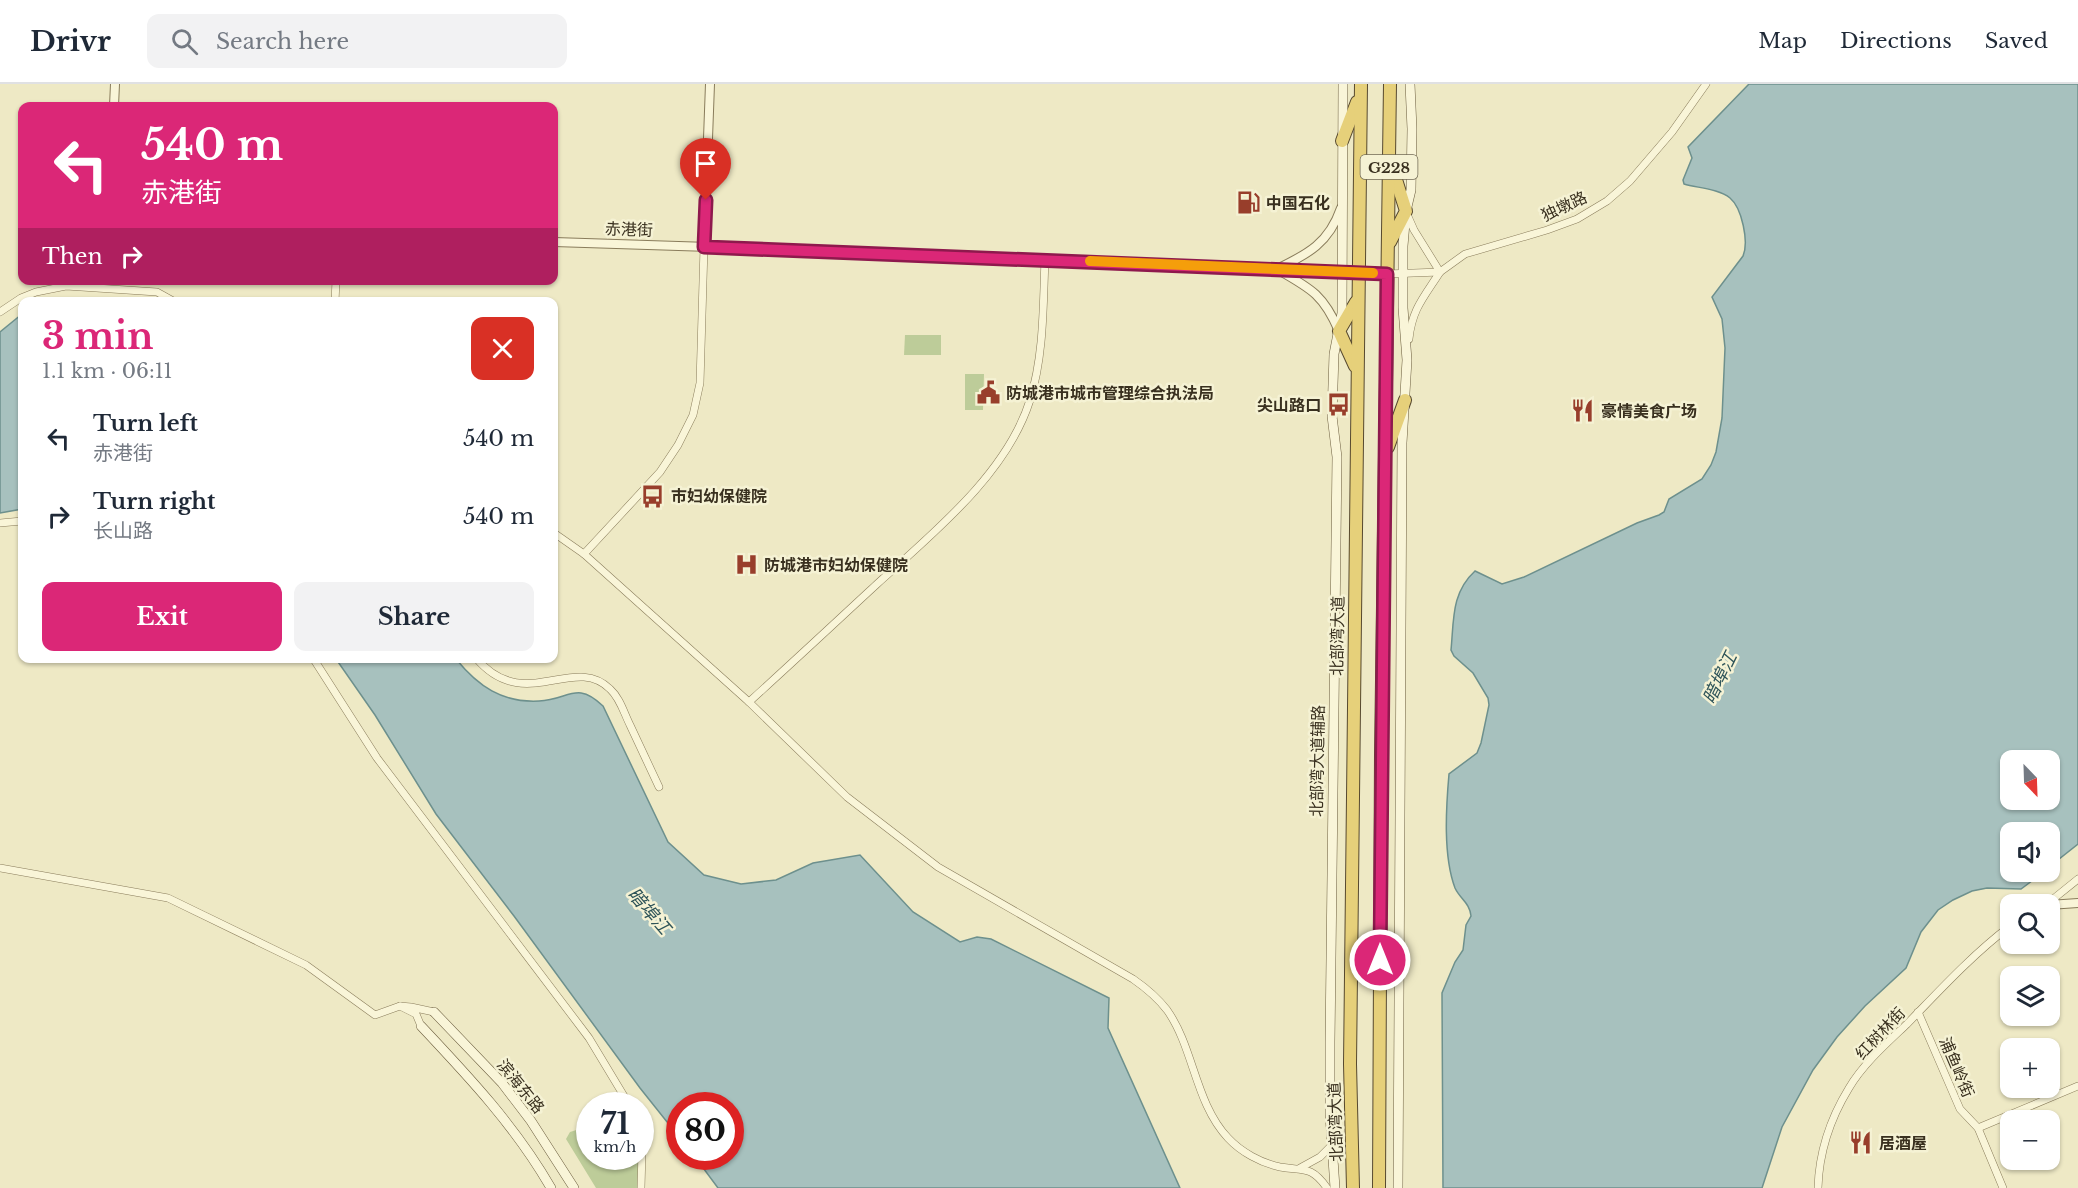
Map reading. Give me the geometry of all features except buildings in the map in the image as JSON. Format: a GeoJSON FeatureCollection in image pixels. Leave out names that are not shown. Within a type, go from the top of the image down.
{"type":"FeatureCollection","features":[{"type":"Feature","properties":{"kind":"highway","name":"G228"},"geometry":{"type":"LineString","coordinates":[[1379,1188],[1390,84]]}},
{"type":"Feature","properties":{"kind":"highway"},"geometry":{"type":"LineString","coordinates":[[1342,141],[1361,88]]}},
{"type":"Feature","properties":{"kind":"highway","name":"北部湾大道"},"geometry":{"type":"LineString","coordinates":[[1353,1188],[1350,1064],[1361,88]]}},
{"type":"Feature","properties":{"kind":"highway"},"geometry":{"type":"LineString","coordinates":[[1388,246],[1406,211],[1389,155]]}},
{"type":"Feature","properties":{"kind":"highway"},"geometry":{"type":"LineString","coordinates":[[1357,370],[1340,331],[1358,299]]}},
{"type":"Feature","properties":{"kind":"highway"},"geometry":{"type":"LineString","coordinates":[[1385,457],[1405,400]]}},
{"type":"Feature","properties":{"kind":"main road","name":"北部湾大道辅路"},"geometry":{"type":"LineString","coordinates":[[1335,1188],[1330,1030],[1337,457],[1332,416],[1334,354],[1342,313],[1343,84]]}},
{"type":"Feature","properties":{"kind":"main road"},"geometry":{"type":"LineString","coordinates":[[1398,1188],[1402,443],[1407,360],[1402,274],[1406,211],[1411,190],[1410,84]]}},
{"type":"Feature","properties":{"kind":"main road","name":"滨海东路"},"geometry":{"type":"LineString","coordinates":[[434,1011],[502,1083],[537,1130],[573,1188]]}},
{"type":"Feature","properties":{"kind":"main road","name":"滨海东路"},"geometry":{"type":"LineString","coordinates":[[421,1026],[487,1096],[516,1133],[551,1188]]}},
{"type":"Feature","properties":{"kind":"street"},"geometry":{"type":"LineString","coordinates":[[114,102],[115,84]]}},
{"type":"Feature","properties":{"kind":"street"},"geometry":{"type":"LineString","coordinates":[[584,554],[660,472],[678,445],[693,415],[700,383],[710,84]]}},
{"type":"Feature","properties":{"kind":"street","name":"独墩路"},"geometry":{"type":"LineString","coordinates":[[1440,272],[1465,254],[1577,219],[1607,201],[1630,181],[1650,158],[1706,84]]}},
{"type":"Feature","properties":{"kind":"street"},"geometry":{"type":"LineString","coordinates":[[1277,269],[1306,255],[1325,239],[1335,225],[1341,205]]}},
{"type":"Feature","properties":{"kind":"street"},"geometry":{"type":"LineString","coordinates":[[1406,211],[1413,230],[1440,272]]}},
{"type":"Feature","properties":{"kind":"street","name":"赤港街"},"geometry":{"type":"LineString","coordinates":[[558,242],[1045,259],[1387,274]]}},
{"type":"Feature","properties":{"kind":"street"},"geometry":{"type":"LineString","coordinates":[[749,702],[959,509],[1008,447],[1029,402],[1037,372],[1042,331],[1045,259]]}},
{"type":"Feature","properties":{"kind":"street"},"geometry":{"type":"LineString","coordinates":[[1277,269],[1311,288],[1325,302],[1340,331]]}},
{"type":"Feature","properties":{"kind":"street"},"geometry":{"type":"LineString","coordinates":[[1387,274],[1440,272]]}},
{"type":"Feature","properties":{"kind":"street"},"geometry":{"type":"LineString","coordinates":[[1407,360],[1410,324],[1417,305],[1440,272]]}},
{"type":"Feature","properties":{"kind":"street"},"geometry":{"type":"LineString","coordinates":[[24,297],[66,286],[157,292],[166,297]]}},
{"type":"Feature","properties":{"kind":"street"},"geometry":{"type":"LineString","coordinates":[[0,312],[18,300]]}},
{"type":"Feature","properties":{"kind":"street"},"geometry":{"type":"LineString","coordinates":[[0,523],[18,521]]}},
{"type":"Feature","properties":{"kind":"street"},"geometry":{"type":"LineString","coordinates":[[558,536],[584,554],[749,702],[848,797],[938,867],[1133,979],[1151,992],[1167,1011],[1180,1035],[1215,1121],[1228,1138],[1242,1151],[1261,1161],[1280,1167],[1311,1171],[1327,1188]]}},
{"type":"Feature","properties":{"kind":"street"},"geometry":{"type":"LineString","coordinates":[[316,663],[377,758],[589,1038],[622,1092]]}},
{"type":"Feature","properties":{"kind":"street"},"geometry":{"type":"LineString","coordinates":[[482,663],[497,677],[512,683],[533,685],[587,676],[599,681],[616,695],[659,787]]}},
{"type":"Feature","properties":{"kind":"street"},"geometry":{"type":"LineString","coordinates":[[0,868],[168,898],[306,965],[375,1015],[400,1006],[434,1011]]}},
{"type":"Feature","properties":{"kind":"street"},"geometry":{"type":"LineString","coordinates":[[2060,895],[2078,879]]}},
{"type":"Feature","properties":{"kind":"street"},"geometry":{"type":"LineString","coordinates":[[2060,904],[2078,903]]}},
{"type":"Feature","properties":{"kind":"street","name":"红树林街"},"geometry":{"type":"LineString","coordinates":[[1818,1188],[1819,1166],[1829,1127],[1849,1087],[1918,1012],[1982,947],[2000,934]]}},
{"type":"Feature","properties":{"kind":"street"},"geometry":{"type":"LineString","coordinates":[[400,1006],[416,1014],[421,1026]]}},
{"type":"Feature","properties":{"kind":"street","name":"浦鱼岭街"},"geometry":{"type":"LineString","coordinates":[[1918,1012],[1960,1109],[1978,1128],[2003,1188]]}},
{"type":"Feature","properties":{"kind":"street"},"geometry":{"type":"LineString","coordinates":[[1978,1128],[2078,1086]]}},
{"type":"Feature","properties":{"kind":"street"},"geometry":{"type":"LineString","coordinates":[[1300,1168],[1320,1157],[1333,1144]]}},
{"type":"Feature","properties":{"kind":"street"},"geometry":{"type":"LineString","coordinates":[[641,1170],[641,1188]]}},
{"type":"Feature","properties":{"kind":"green space"},"geometry":{"type":"Polygon","coordinates":[[[905,335],[941,335],[941,355],[904,355],[905,335]]]}},
{"type":"Feature","properties":{"kind":"green space"},"geometry":{"type":"Polygon","coordinates":[[[965,374],[984,374],[983,410],[965,410],[965,374]]]}},
{"type":"Feature","properties":{"kind":"green space"},"geometry":{"type":"Polygon","coordinates":[[[576,1130],[576,1155],[566,1139],[570,1132],[576,1130]]]}},
{"type":"Feature","properties":{"kind":"green space"},"geometry":{"type":"Polygon","coordinates":[[[585,1170],[640,1170],[639,1188],[596,1188],[585,1170]]]}},
{"type":"Feature","properties":{"kind":"water","name":"暗埠江"},"geometry":{"type":"Polygon","coordinates":[[[1749,84],[2078,84],[2078,844],[2060,858],[2060,822],[2000,822],[2000,882],[2030,882],[2021,889],[1987,888],[1972,891],[1938,910],[1921,932],[1906,968],[1865,1006],[1837,1037],[1813,1070],[1782,1127],[1762,1188],[1443,1188],[1442,993],[1455,962],[1463,950],[1466,925],[1471,916],[1469,908],[1455,888],[1451,875],[1446,817],[1449,774],[1477,753],[1489,705],[1488,698],[1473,673],[1454,656],[1451,650],[1455,607],[1467,579],[1475,571],[1502,584],[1524,577],[1637,523],[1659,515],[1664,512],[1669,499],[1702,479],[1711,465],[1716,452],[1722,418],[1725,348],[1722,319],[1712,297],[1743,256],[1745,234],[1738,209],[1730,198],[1714,191],[1684,184],[1683,180],[1692,158],[1688,147],[1749,84]]]}},
{"type":"Feature","properties":{"kind":"water"},"geometry":{"type":"Polygon","coordinates":[[[18,317],[18,510],[0,513],[0,332],[18,317]]]}},
{"type":"Feature","properties":{"kind":"water","name":"暗埠江"},"geometry":{"type":"Polygon","coordinates":[[[339,663],[459,663],[482,685],[502,696],[514,699],[539,701],[572,693],[586,694],[603,706],[668,842],[704,875],[741,884],[776,880],[813,863],[860,855],[913,912],[960,942],[977,937],[991,939],[1109,998],[1108,1028],[1180,1188],[718,1188],[705,1170],[744,1170],[744,1092],[666,1092],[666,1121],[654,1106],[654,1092],[643,1092],[640,1088],[436,814],[375,715],[339,663]]]}},
{"type":"Feature","properties":{"kind":"slow traffic"},"geometry":{"type":"LineString","coordinates":[[1090,261],[1373,273]]}},
{"type":"Feature","properties":{"kind":"place","name":"中国石化"},"geometry":{"type":"Point","coordinates":[1248,203]}},
{"type":"Feature","properties":{"kind":"place","name":"防城港市城市管理综合执法局"},"geometry":{"type":"Point","coordinates":[988,393]}},
{"type":"Feature","properties":{"kind":"place","name":"尖山路口"},"geometry":{"type":"Point","coordinates":[1339,405]}},
{"type":"Feature","properties":{"kind":"place","name":"豪情美食广场"},"geometry":{"type":"Point","coordinates":[1583,411]}},
{"type":"Feature","properties":{"kind":"place","name":"巿妇幼保健院"},"geometry":{"type":"Point","coordinates":[653,496]}},
{"type":"Feature","properties":{"kind":"place","name":"防城港市妇幼保健院"},"geometry":{"type":"Point","coordinates":[746,565]}},
{"type":"Feature","properties":{"kind":"place","name":"居酒屋"},"geometry":{"type":"Point","coordinates":[1861,1143]}},
{"type":"Feature","properties":{"kind":"route"},"geometry":{"type":"LineString","coordinates":[[706,200],[704,247],[1387,274],[1380,960]]}}]}
